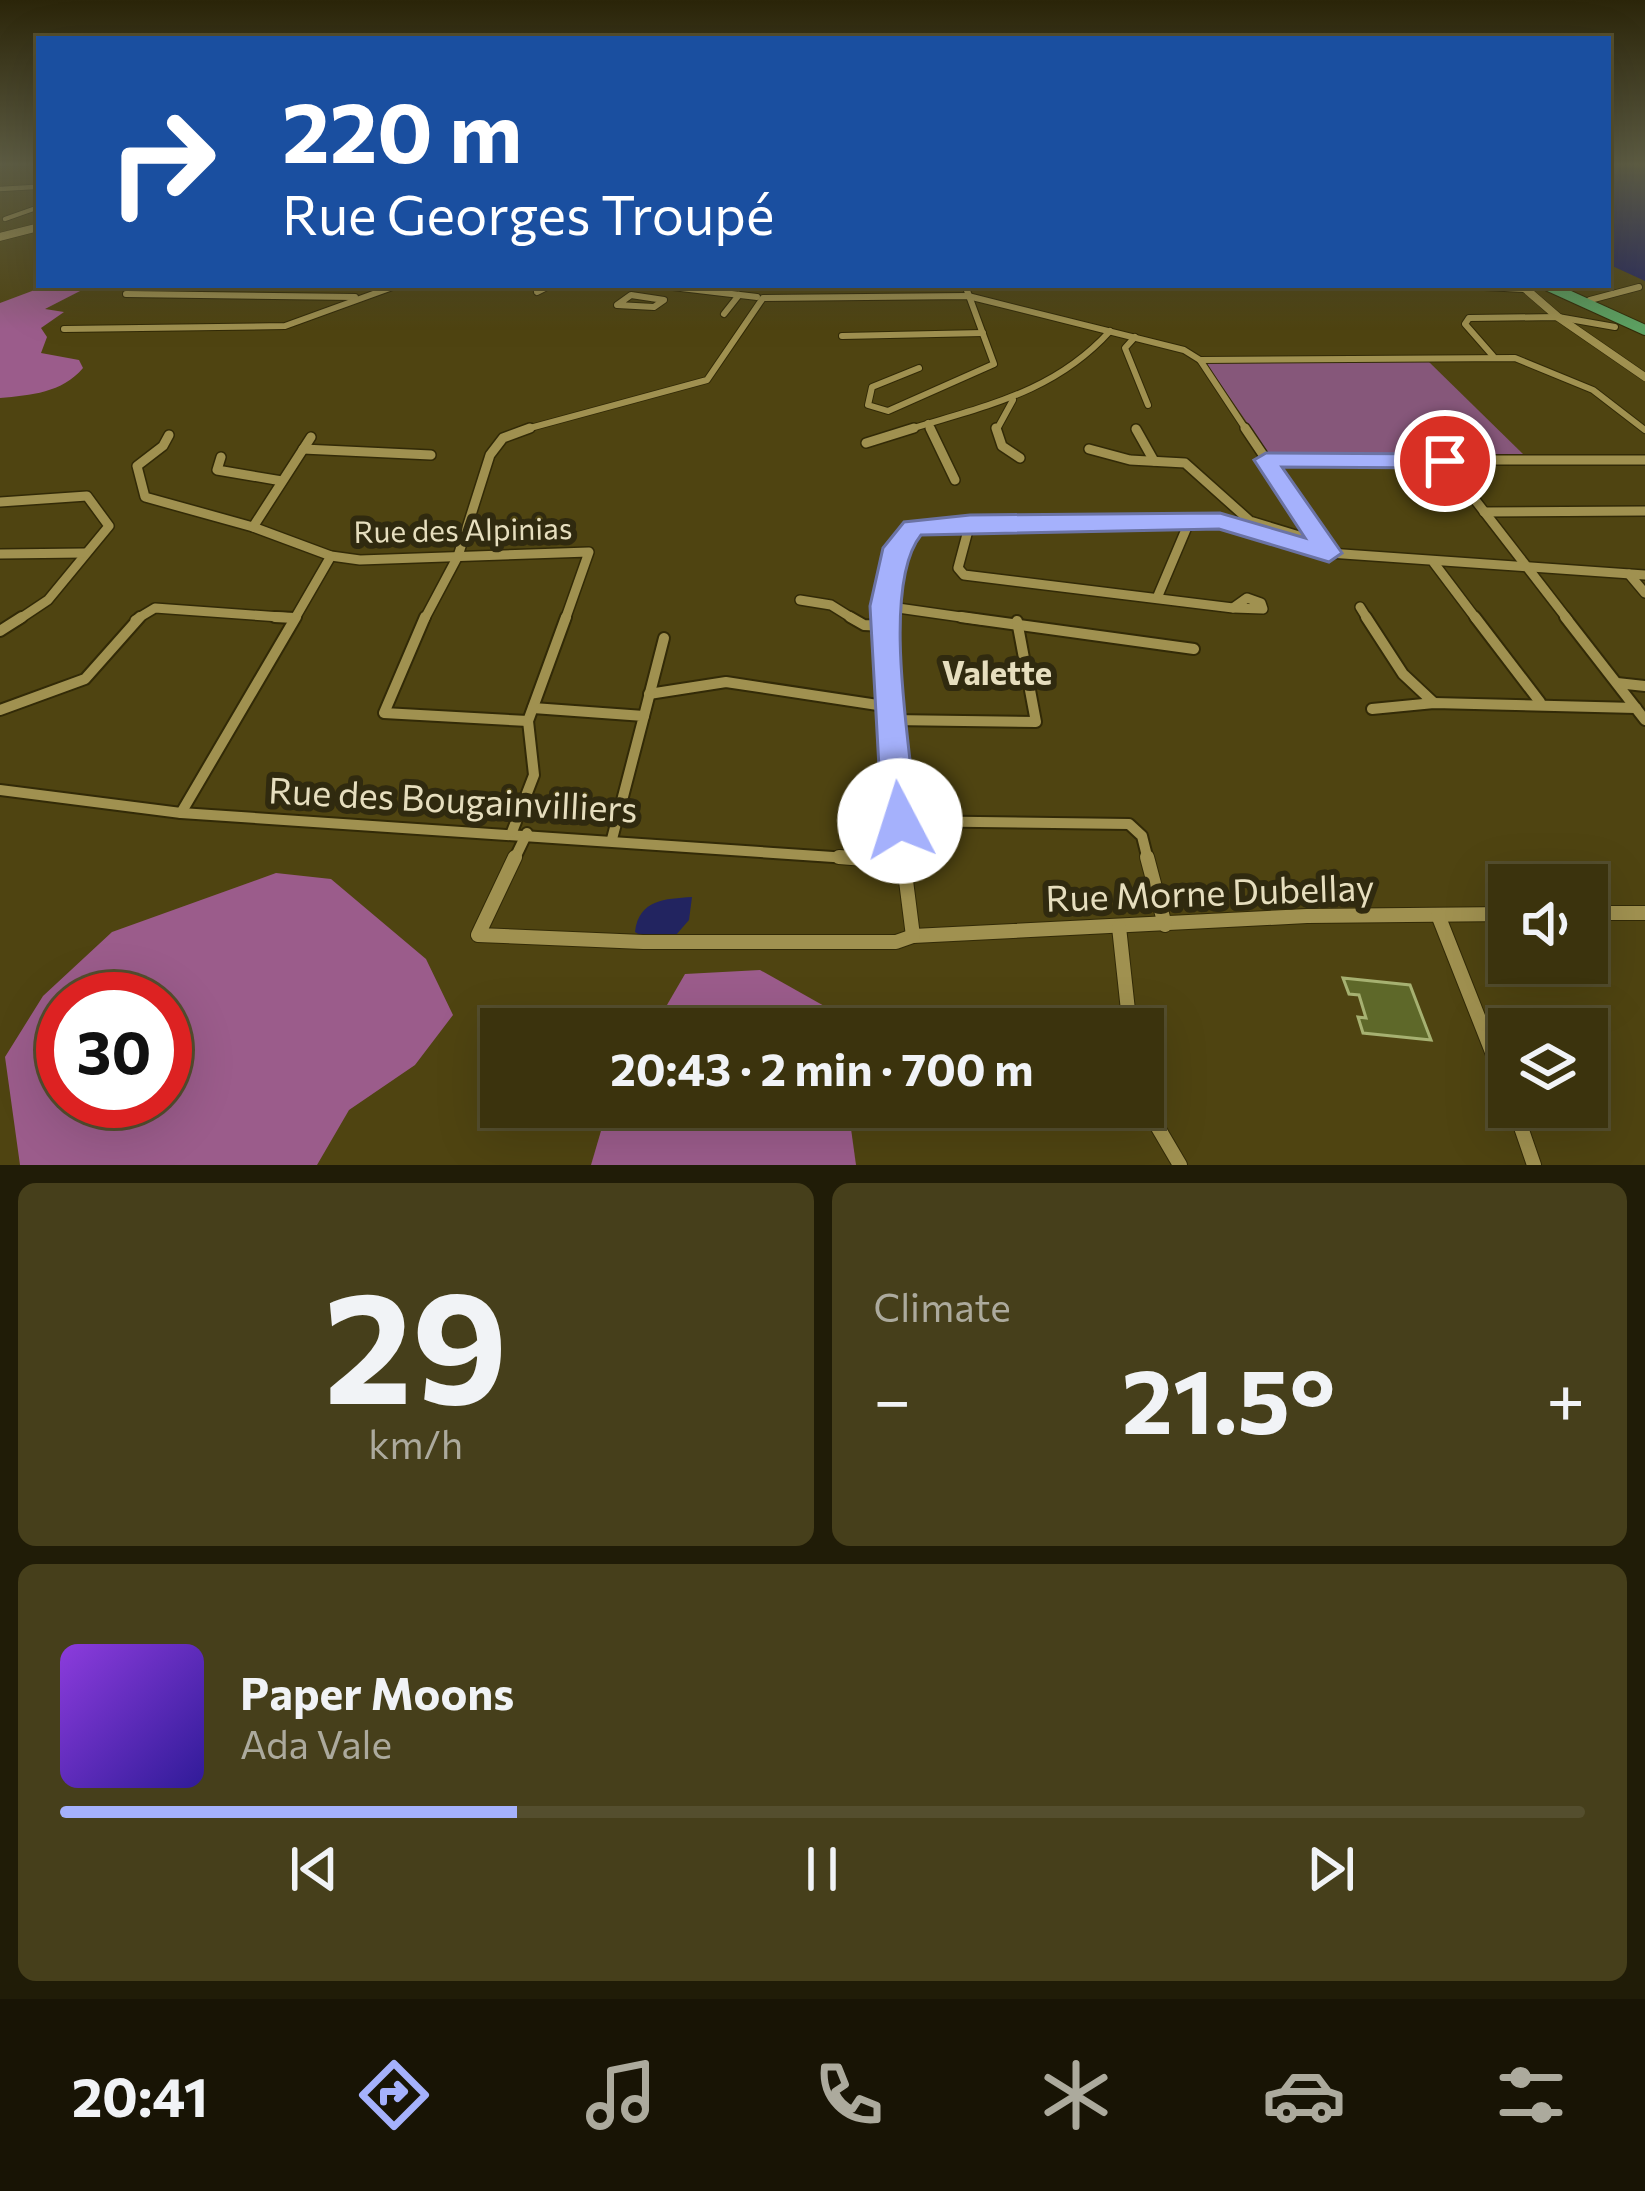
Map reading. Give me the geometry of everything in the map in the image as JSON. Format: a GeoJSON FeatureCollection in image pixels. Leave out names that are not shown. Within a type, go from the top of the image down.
{"type":"FeatureCollection","features":[{"type":"Feature","properties":{"kind":"main road"},"geometry":{"type":"LineString","coordinates":[[0,237],[36,228]]}},
{"type":"Feature","properties":{"kind":"main road"},"geometry":{"type":"LineString","coordinates":[[1549,290],[1585,300],[1645,327]]}},
{"type":"Feature","properties":{"kind":"street"},"geometry":{"type":"LineString","coordinates":[[1585,300],[1640,287]]}},
{"type":"Feature","properties":{"kind":"street"},"geometry":{"type":"LineString","coordinates":[[64,329],[285,326],[390,288]]}},
{"type":"Feature","properties":{"kind":"street"},"geometry":{"type":"LineString","coordinates":[[537,292],[545,288]]}},
{"type":"Feature","properties":{"kind":"street"},"geometry":{"type":"LineString","coordinates":[[656,298],[662,288]]}},
{"type":"Feature","properties":{"kind":"street"},"geometry":{"type":"LineString","coordinates":[[720,288],[758,297]]}},
{"type":"Feature","properties":{"kind":"street"},"geometry":{"type":"LineString","coordinates":[[819,298],[826,288]]}},
{"type":"Feature","properties":{"kind":"street"},"geometry":{"type":"LineString","coordinates":[[919,368],[872,387],[868,405],[888,411],[991,367],[994,359],[966,288]]}},
{"type":"Feature","properties":{"kind":"street"},"geometry":{"type":"LineString","coordinates":[[1525,289],[1549,290],[1558,317],[1645,377]]}},
{"type":"Feature","properties":{"kind":"street"},"geometry":{"type":"LineString","coordinates":[[126,294],[367,297]]}},
{"type":"Feature","properties":{"kind":"street"},"geometry":{"type":"LineString","coordinates":[[631,295],[656,298],[664,300],[654,307],[617,304],[631,295]]}},
{"type":"Feature","properties":{"kind":"street"},"geometry":{"type":"LineString","coordinates":[[724,314],[739,295]]}},
{"type":"Feature","properties":{"kind":"street"},"geometry":{"type":"LineString","coordinates":[[528,721],[384,713],[406,653],[458,556],[479,484],[503,438],[561,418],[702,383],[763,298],[968,296],[1172,345],[1200,360],[1329,553]]}},
{"type":"Feature","properties":{"kind":"street"},"geometry":{"type":"LineString","coordinates":[[1493,356],[1465,324],[1469,318],[1558,317],[1615,327]]}},
{"type":"Feature","properties":{"kind":"street"},"geometry":{"type":"LineString","coordinates":[[866,443],[1015,397],[1083,361],[1110,331]]}},
{"type":"Feature","properties":{"kind":"street"},"geometry":{"type":"LineString","coordinates":[[842,336],[983,333]]}},
{"type":"Feature","properties":{"kind":"street"},"geometry":{"type":"LineString","coordinates":[[1136,337],[1126,348],[1148,405]]}},
{"type":"Feature","properties":{"kind":"street"},"geometry":{"type":"LineString","coordinates":[[1200,360],[1493,356],[1526,361],[1593,389],[1645,430]]}},
{"type":"Feature","properties":{"kind":"street"},"geometry":{"type":"LineString","coordinates":[[1015,397],[994,420],[994,428],[1002,448],[1020,458]]}},
{"type":"Feature","properties":{"kind":"street"},"geometry":{"type":"LineString","coordinates":[[928,423],[955,481]]}},
{"type":"Feature","properties":{"kind":"street"},"geometry":{"type":"LineString","coordinates":[[1136,429],[1154,461]]}},
{"type":"Feature","properties":{"kind":"street","name":"Rue des Alpinias"},"geometry":{"type":"LineString","coordinates":[[169,435],[164,446],[137,466],[145,497],[253,527],[331,556],[360,560],[589,551],[528,721],[533,775],[520,832]]}},
{"type":"Feature","properties":{"kind":"street"},"geometry":{"type":"LineString","coordinates":[[253,527],[311,437]]}},
{"type":"Feature","properties":{"kind":"street"},"geometry":{"type":"LineString","coordinates":[[304,449],[431,454]]}},
{"type":"Feature","properties":{"kind":"street"},"geometry":{"type":"LineString","coordinates":[[1089,449],[1190,466],[1250,521],[1319,542]]}},
{"type":"Feature","properties":{"kind":"street"},"geometry":{"type":"LineString","coordinates":[[221,457],[217,470],[282,482]]}},
{"type":"Feature","properties":{"kind":"street"},"geometry":{"type":"LineString","coordinates":[[1266,460],[1645,460]]}},
{"type":"Feature","properties":{"kind":"street"},"geometry":{"type":"LineString","coordinates":[[1445,461],[1645,720]]}},
{"type":"Feature","properties":{"kind":"street"},"geometry":{"type":"LineString","coordinates":[[0,502],[87,496],[109,526],[47,600],[0,631]]}},
{"type":"Feature","properties":{"kind":"street"},"geometry":{"type":"LineString","coordinates":[[1484,512],[1645,511]]}},
{"type":"Feature","properties":{"kind":"street"},"geometry":{"type":"LineString","coordinates":[[1157,598],[1190,520]]}},
{"type":"Feature","properties":{"kind":"street"},"geometry":{"type":"LineString","coordinates":[[913,936],[884,606],[896,548],[906,533],[922,524],[1220,521],[1329,553],[1645,574]]}},
{"type":"Feature","properties":{"kind":"street"},"geometry":{"type":"LineString","coordinates":[[970,523],[958,568],[964,575],[1233,608]]}},
{"type":"Feature","properties":{"kind":"street"},"geometry":{"type":"LineString","coordinates":[[0,554],[86,553]]}},
{"type":"Feature","properties":{"kind":"street"},"geometry":{"type":"LineString","coordinates":[[181,813],[331,556]]}},
{"type":"Feature","properties":{"kind":"street"},"geometry":{"type":"LineString","coordinates":[[1433,562],[1540,702]]}},
{"type":"Feature","properties":{"kind":"street"},"geometry":{"type":"LineString","coordinates":[[1630,574],[1645,593]]}},
{"type":"Feature","properties":{"kind":"street"},"geometry":{"type":"LineString","coordinates":[[800,601],[831,604],[864,625],[886,626]]}},
{"type":"Feature","properties":{"kind":"street"},"geometry":{"type":"LineString","coordinates":[[884,606],[1194,649]]}},
{"type":"Feature","properties":{"kind":"street"},"geometry":{"type":"LineString","coordinates":[[1360,607],[1403,674],[1434,703]]}},
{"type":"Feature","properties":{"kind":"street"},"geometry":{"type":"LineString","coordinates":[[0,710],[85,679],[136,619],[155,608],[294,618]]}},
{"type":"Feature","properties":{"kind":"street"},"geometry":{"type":"LineString","coordinates":[[649,694],[726,682],[992,728],[1036,722],[1017,621]]}},
{"type":"Feature","properties":{"kind":"street"},"geometry":{"type":"LineString","coordinates":[[612,838],[664,638]]}},
{"type":"Feature","properties":{"kind":"street"},"geometry":{"type":"LineString","coordinates":[[1617,683],[1645,686]]}},
{"type":"Feature","properties":{"kind":"street"},"geometry":{"type":"LineString","coordinates":[[1372,709],[1540,702],[1636,708]]}},
{"type":"Feature","properties":{"kind":"street"},"geometry":{"type":"LineString","coordinates":[[533,708],[644,716]]}},
{"type":"Feature","properties":{"kind":"street","name":"Rue des Bougainvilliers"},"geometry":{"type":"LineString","coordinates":[[0,790],[181,813],[612,838],[903,862]]}},
{"type":"Feature","properties":{"kind":"street"},"geometry":{"type":"LineString","coordinates":[[900,821],[1129,824],[1142,836],[1165,925]]}},
{"type":"Feature","properties":{"kind":"street","name":"Rue Morne Dubellay"},"geometry":{"type":"LineString","coordinates":[[520,832],[478,935],[896,942],[913,936],[1307,916],[1488,914]]}},
{"type":"Feature","properties":{"kind":"street"},"geometry":{"type":"LineString","coordinates":[[1608,913],[1645,914]]}},
{"type":"Feature","properties":{"kind":"street"},"geometry":{"type":"LineString","coordinates":[[1438,915],[1488,1042]]}},
{"type":"Feature","properties":{"kind":"street"},"geometry":{"type":"LineString","coordinates":[[1119,927],[1128,1008]]}},
{"type":"Feature","properties":{"kind":"street"},"geometry":{"type":"LineString","coordinates":[[1158,1128],[1180,1165]]}},
{"type":"Feature","properties":{"kind":"street"},"geometry":{"type":"LineString","coordinates":[[1521,1128],[1534,1165]]}},
{"type":"Feature","properties":{"kind":"shaded area"},"geometry":{"type":"Polygon","coordinates":[[[1611,219],[1645,219],[1645,281],[1611,265],[1611,219]]]}},
{"type":"Feature","properties":{"kind":"shaded area"},"geometry":{"type":"Polygon","coordinates":[[[40,288],[120,288],[82,290],[45,309],[64,312],[41,328],[47,337],[41,353],[79,360],[83,368],[56,388],[0,398],[0,303],[40,288]]]}},
{"type":"Feature","properties":{"kind":"shaded area"},"geometry":{"type":"Polygon","coordinates":[[[1428,361],[1524,455],[1270,456],[1206,363],[1428,361]]]}},
{"type":"Feature","properties":{"kind":"shaded area"},"geometry":{"type":"Polygon","coordinates":[[[276,873],[331,879],[426,959],[453,1015],[415,1065],[349,1110],[317,1165],[20,1165],[5,1057],[36,1007],[36,1128],[192,1128],[192,972],[69,972],[112,932],[276,873]]]}},
{"type":"Feature","properties":{"kind":"shaded area"},"geometry":{"type":"Polygon","coordinates":[[[692,897],[689,920],[676,935],[643,937],[635,932],[648,907],[692,897]]]}},
{"type":"Feature","properties":{"kind":"shaded area"},"geometry":{"type":"Polygon","coordinates":[[[760,970],[828,1008],[665,1008],[685,974],[760,970]]]}},
{"type":"Feature","properties":{"kind":"shaded area"},"geometry":{"type":"Polygon","coordinates":[[[602,1128],[851,1128],[856,1165],[591,1165],[602,1128]]]}},
{"type":"Feature","properties":{"kind":"building"},"geometry":{"type":"Polygon","coordinates":[[[1343,978],[1410,985],[1431,1040],[1363,1033],[1358,1017],[1366,1018],[1359,995],[1349,994],[1343,978]]]}},
{"type":"Feature","properties":{"kind":"district","name":"Valette"},"geometry":{"type":"Point","coordinates":[997,673]}},
{"type":"Feature","properties":{"kind":"route"},"geometry":{"type":"LineString","coordinates":[[900,821],[884,606],[896,548],[914,527],[1220,521],[1329,553],[1266,460],[1445,461]]}}]}
